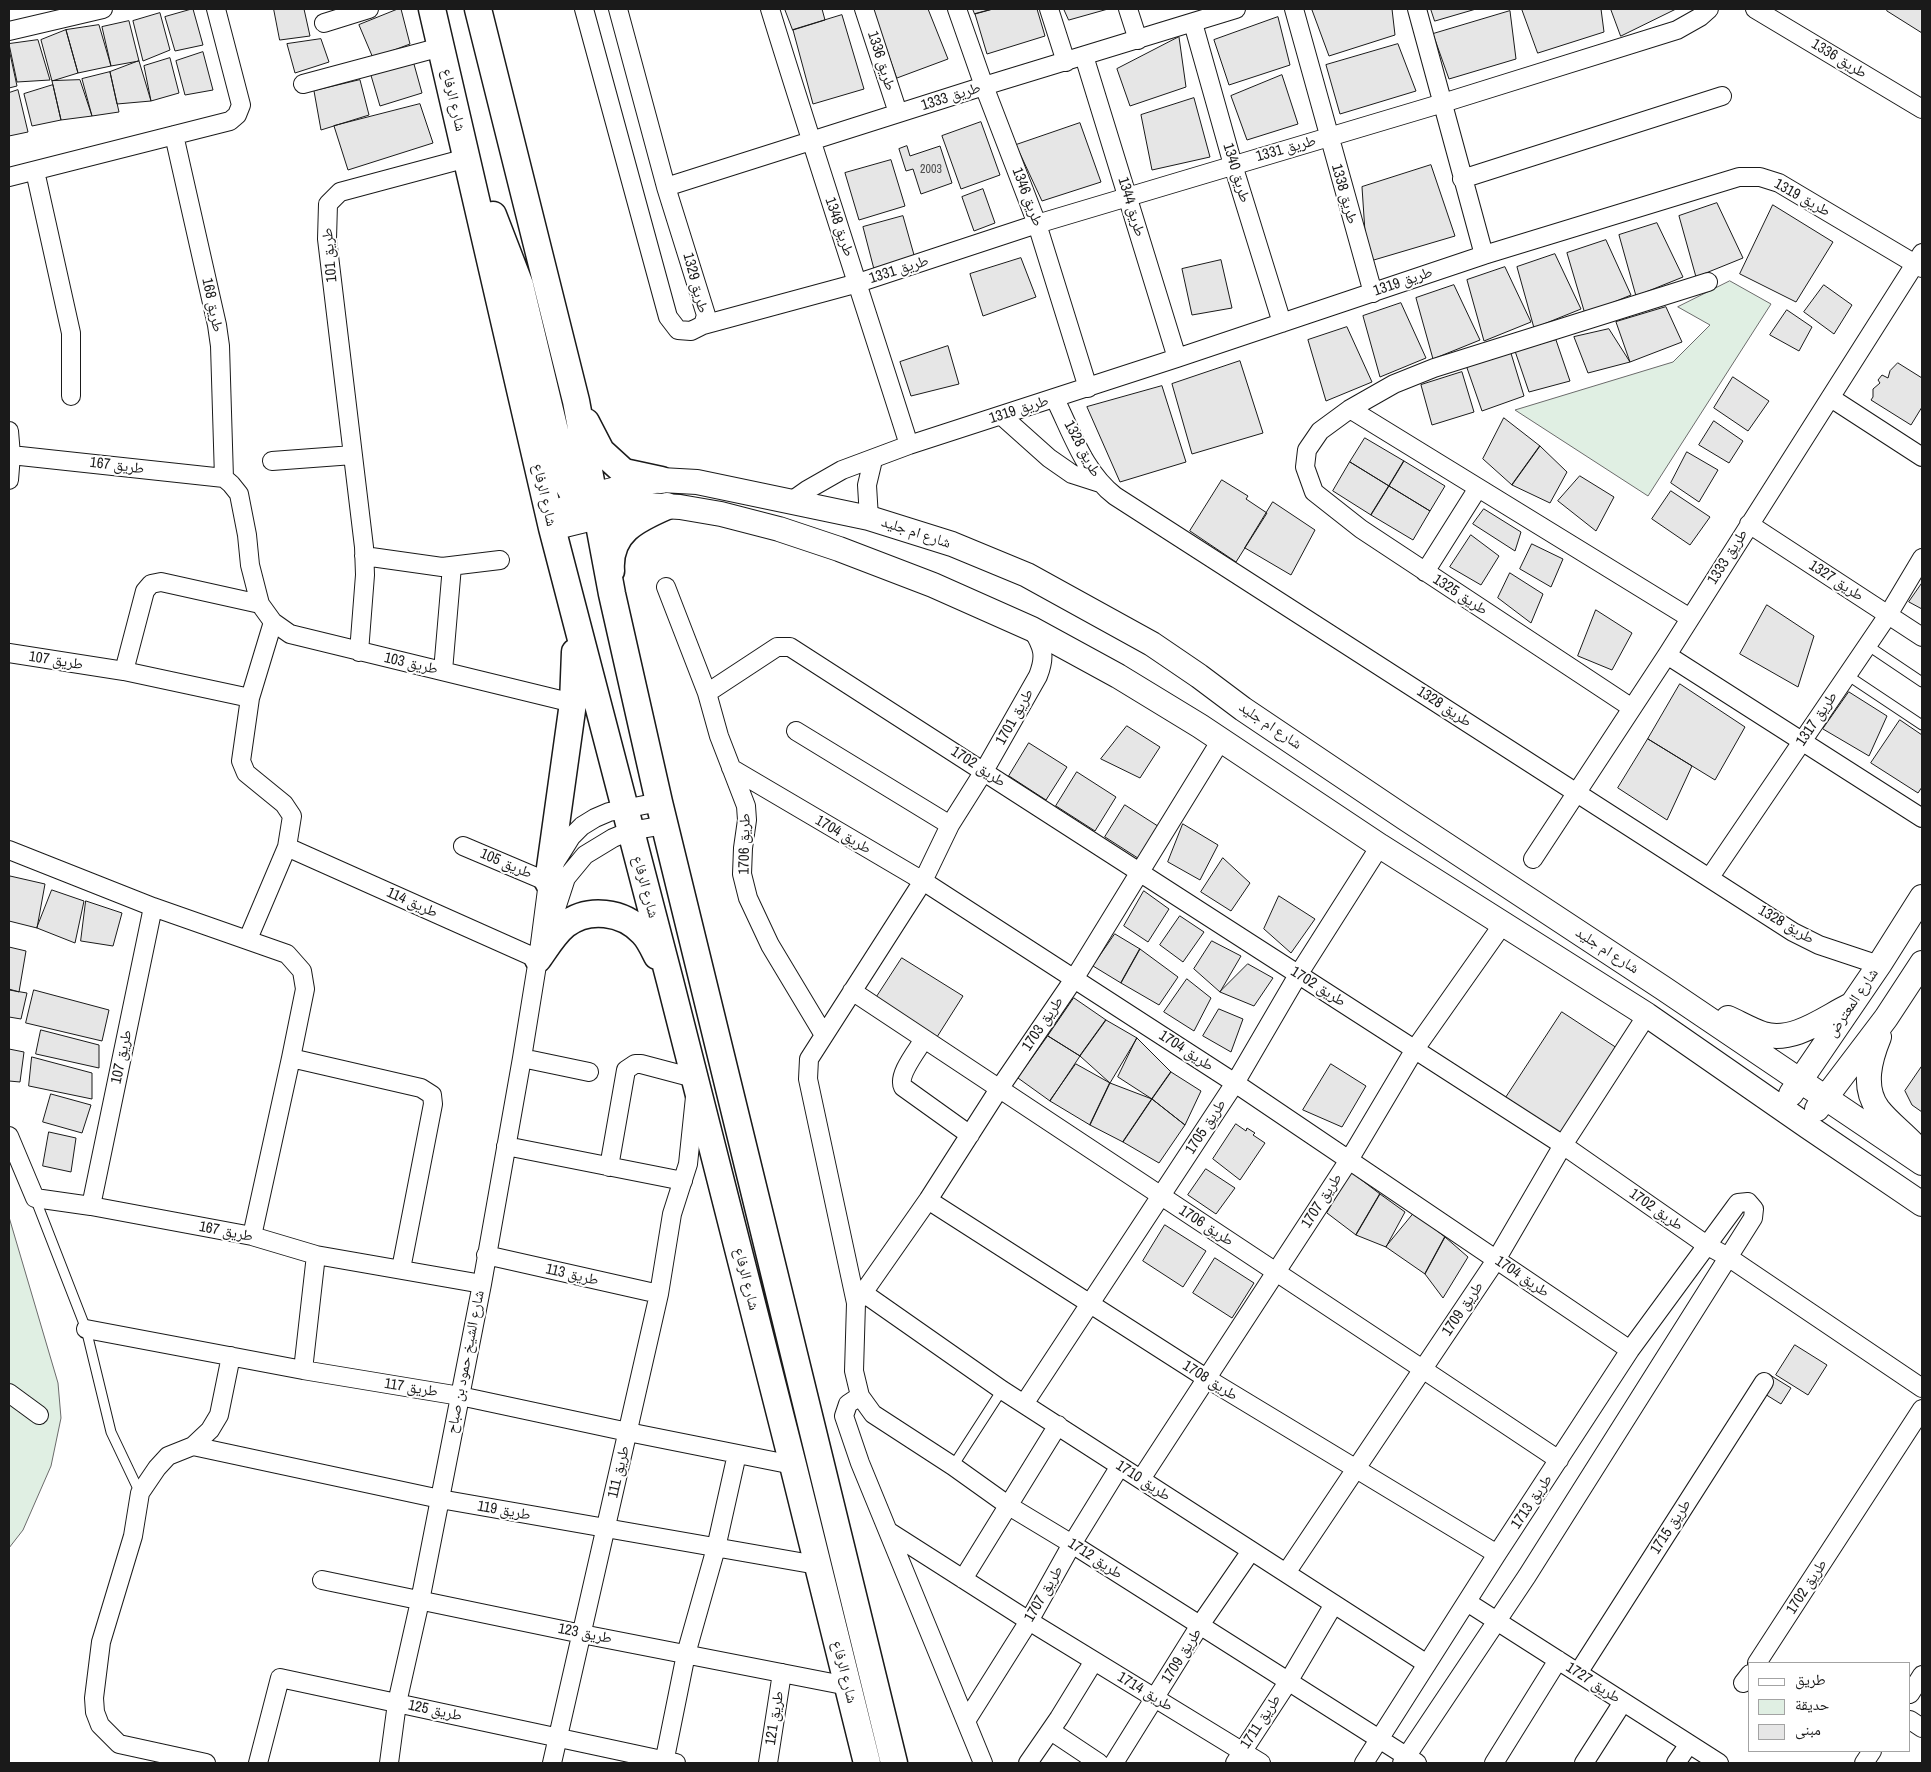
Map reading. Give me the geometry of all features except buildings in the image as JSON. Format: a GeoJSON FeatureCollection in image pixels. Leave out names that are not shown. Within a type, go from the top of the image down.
{"type":"FeatureCollection","features":[{"type":"Feature","properties":{"kind":"main road","name":"شارع الرفاع"},"geometry":{"type":"LineString","coordinates":[[432,9],[550,522],[794,1465],[867,1763]]}},
{"type":"Feature","properties":{"kind":"main road","name":"شارع الرفاع"},"geometry":{"type":"LineString","coordinates":[[478,9],[576,401],[589,504],[612,594],[662,814],[894,1763]]}},
{"type":"Feature","properties":{"kind":"main road"},"geometry":{"type":"LineString","coordinates":[[469,166],[503,239],[520,285],[568,485],[589,504]]}},
{"type":"Feature","properties":{"kind":"main road"},"geometry":{"type":"LineString","coordinates":[[576,401],[601,451],[624,472],[661,480]]}},
{"type":"Feature","properties":{"kind":"main road"},"geometry":{"type":"LineString","coordinates":[[612,594],[610,565],[617,540],[639,518],[667,506]]}},
{"type":"Feature","properties":{"kind":"main road"},"geometry":{"type":"LineString","coordinates":[[548,882],[573,703],[577,626]]}},
{"type":"Feature","properties":{"kind":"main road"},"geometry":{"type":"LineString","coordinates":[[538,959],[564,926],[577,918],[605,913],[620,916],[644,933],[670,981]]}},
{"type":"Feature","properties":{"kind":"street"},"geometry":{"type":"LineString","coordinates":[[9,31],[103,9]]}},
{"type":"Feature","properties":{"kind":"street"},"geometry":{"type":"LineString","coordinates":[[9,177],[230,121],[237,114],[241,105],[216,9]]}},
{"type":"Feature","properties":{"kind":"street"},"geometry":{"type":"LineString","coordinates":[[324,23],[369,9]]}},
{"type":"Feature","properties":{"kind":"street","name":"طريق 1329"},"geometry":{"type":"LineString","coordinates":[[584,9],[668,317],[678,330],[691,331],[703,325],[706,315],[666,187],[618,9]]}},
{"type":"Feature","properties":{"kind":"street","name":"طريق 1348"},"geometry":{"type":"LineString","coordinates":[[770,9],[810,140],[858,283],[909,445]]}},
{"type":"Feature","properties":{"kind":"street","name":"طريق 1336"},"geometry":{"type":"LineString","coordinates":[[864,9],[898,113]]}},
{"type":"Feature","properties":{"kind":"street","name":"طريق 1346"},"geometry":{"type":"LineString","coordinates":[[957,9],[984,86],[1037,224],[1088,388]]}},
{"type":"Feature","properties":{"kind":"street"},"geometry":{"type":"LineString","coordinates":[[1049,9],[1066,62]]}},
{"type":"Feature","properties":{"kind":"street"},"geometry":{"type":"LineString","coordinates":[[1128,9],[1138,40]]}},
{"type":"Feature","properties":{"kind":"street","name":"طريق 1333"},"geometry":{"type":"LineString","coordinates":[[666,187],[810,140],[1138,40],[1200,17],[1236,9]]}},
{"type":"Feature","properties":{"kind":"street","name":"طريق 1338"},"geometry":{"type":"LineString","coordinates":[[1294,9],[1372,293]]}},
{"type":"Feature","properties":{"kind":"street"},"geometry":{"type":"LineString","coordinates":[[1417,9],[1484,255]]}},
{"type":"Feature","properties":{"kind":"street","name":"طريق 1331"},"geometry":{"type":"LineString","coordinates":[[703,325],[858,283],[1037,224],[1233,164],[1443,103],[1677,30],[1700,17],[1709,9]]}},
{"type":"Feature","properties":{"kind":"street","name":"طريق 1336"},"geometry":{"type":"LineString","coordinates":[[1755,9],[1922,109]]}},
{"type":"Feature","properties":{"kind":"street","name":"طريق 1340"},"geometry":{"type":"LineString","coordinates":[[1200,17],[1233,164],[1282,323]]}},
{"type":"Feature","properties":{"kind":"street"},"geometry":{"type":"LineString","coordinates":[[302,84],[441,47]]}},
{"type":"Feature","properties":{"kind":"street","name":"طريق 1344"},"geometry":{"type":"LineString","coordinates":[[1084,56],[1177,358]]}},
{"type":"Feature","properties":{"kind":"street"},"geometry":{"type":"LineString","coordinates":[[1462,179],[1722,96]]}},
{"type":"Feature","properties":{"kind":"street","name":"طريق 168"},"geometry":{"type":"LineString","coordinates":[[174,135],[217,325],[220,346],[224,478]]}},
{"type":"Feature","properties":{"kind":"street","name":"طريق 101"},"geometry":{"type":"LineString","coordinates":[[359,652],[365,575],[364,556],[327,239],[328,204],[340,192],[469,166]]}},
{"type":"Feature","properties":{"kind":"street"},"geometry":{"type":"LineString","coordinates":[[35,171],[71,333],[70,396]]}},
{"type":"Feature","properties":{"kind":"street","name":"طريق 1319"},"geometry":{"type":"LineString","coordinates":[[790,502],[842,470],[874,460],[909,445],[1088,388],[1484,255],[1730,180],[1750,176],[1760,177],[1779,184],[1920,261]]}},
{"type":"Feature","properties":{"kind":"street","name":"طريق 1333"},"geometry":{"type":"LineString","coordinates":[[1533,859],[1667,655],[1749,524],[1920,261]]}},
{"type":"Feature","properties":{"kind":"street"},"geometry":{"type":"LineString","coordinates":[[1690,618],[1350,410],[1394,384],[1434,368],[1708,282]]}},
{"type":"Feature","properties":{"kind":"street","name":"طريق 1328"},"geometry":{"type":"LineString","coordinates":[[1055,398],[1087,465],[1100,483],[1123,502],[1806,939],[1879,965]]}},
{"type":"Feature","properties":{"kind":"street"},"geometry":{"type":"LineString","coordinates":[[1831,398],[1922,457]]}},
{"type":"Feature","properties":{"kind":"street","name":"طريق 1325"},"geometry":{"type":"LineString","coordinates":[[1350,410],[1320,430],[1308,450],[1305,467],[1314,492],[1361,529],[1632,708]]}},
{"type":"Feature","properties":{"kind":"street"},"geometry":{"type":"LineString","coordinates":[[1002,416],[1056,463],[1072,474],[1100,483]]}},
{"type":"Feature","properties":{"kind":"street"},"geometry":{"type":"LineString","coordinates":[[9,431],[11,455],[9,480]]}},
{"type":"Feature","properties":{"kind":"street","name":"طريق 167"},"geometry":{"type":"LineString","coordinates":[[11,455],[224,478]]}},
{"type":"Feature","properties":{"kind":"street"},"geometry":{"type":"LineString","coordinates":[[272,461],[353,455]]}},
{"type":"Feature","properties":{"kind":"street"},"geometry":{"type":"LineString","coordinates":[[869,518],[867,485],[874,460]]}},
{"type":"Feature","properties":{"kind":"street"},"geometry":{"type":"LineString","coordinates":[[124,672],[145,590],[151,584],[161,582],[260,604],[250,566],[247,535],[238,494],[224,478]]}},
{"type":"Feature","properties":{"kind":"street","name":"شارع ام جليد"},"geometry":{"type":"LineString","coordinates":[[550,522],[589,504],[661,480],[697,482],[869,518],[952,544],[1027,575],[1152,644],[1243,709],[1922,1162]]}},
{"type":"Feature","properties":{"kind":"street"},"geometry":{"type":"LineString","coordinates":[[1425,572],[1478,488]]}},
{"type":"Feature","properties":{"kind":"street","name":"شارع ام جليد"},"geometry":{"type":"LineString","coordinates":[[589,504],[667,506],[720,514],[779,529],[839,549],[934,585],[1032,629],[1118,676],[1221,740],[1380,846],[1647,1015],[1922,1204]]}},
{"type":"Feature","properties":{"kind":"street","name":"طريق 1327"},"geometry":{"type":"LineString","coordinates":[[1749,524],[1922,637]]}},
{"type":"Feature","properties":{"kind":"street"},"geometry":{"type":"LineString","coordinates":[[364,556],[442,567],[500,560]]}},
{"type":"Feature","properties":{"kind":"street","name":"طريق 1317"},"geometry":{"type":"LineString","coordinates":[[1710,878],[1888,615],[1922,558]]}},
{"type":"Feature","properties":{"kind":"street"},"geometry":{"type":"LineString","coordinates":[[443,671],[452,566]]}},
{"type":"Feature","properties":{"kind":"street","name":"طريق 1706"},"geometry":{"type":"LineString","coordinates":[[666,587],[707,693],[731,768],[746,806],[747,820],[742,874],[748,898],[770,944],[824,1035]]}},
{"type":"Feature","properties":{"kind":"street","name":"طريق 103"},"geometry":{"type":"LineString","coordinates":[[260,604],[273,622],[290,634],[573,703]]}},
{"type":"Feature","properties":{"kind":"street"},"geometry":{"type":"LineString","coordinates":[[248,939],[286,847],[292,816],[288,810],[246,773],[241,761],[250,698],[273,622]]}},
{"type":"Feature","properties":{"kind":"street","name":"طريق 1701"},"geometry":{"type":"LineString","coordinates":[[824,1035],[922,881],[950,825],[984,771],[1038,676],[1043,652],[1032,629]]}},
{"type":"Feature","properties":{"kind":"street","name":"طريق 1702"},"geometry":{"type":"LineString","coordinates":[[707,693],[777,647],[783,645],[790,647],[1563,1145],[1708,1246],[1922,1388]]}},
{"type":"Feature","properties":{"kind":"street","name":"طريق 107"},"geometry":{"type":"LineString","coordinates":[[9,653],[124,672],[250,698]]}},
{"type":"Feature","properties":{"kind":"street"},"geometry":{"type":"LineString","coordinates":[[1667,655],[1922,818]]}},
{"type":"Feature","properties":{"kind":"street"},"geometry":{"type":"LineString","coordinates":[[796,731],[950,825]]}},
{"type":"Feature","properties":{"kind":"street","name":"طريق 1703"},"geometry":{"type":"LineString","coordinates":[[859,1298],[928,1200],[999,1089],[1074,979],[1221,740]]}},
{"type":"Feature","properties":{"kind":"street","name":"طريق 1704"},"geometry":{"type":"LineString","coordinates":[[731,768],[922,881],[1234,1082],[1630,1350]]}},
{"type":"Feature","properties":{"kind":"street","name":"شارع الشيخ حمود بن صباح"},"geometry":{"type":"LineString","coordinates":[[389,1763],[397,1703],[420,1601],[482,1284],[522,1058],[548,882],[554,864],[571,837],[582,826],[595,818],[609,812],[627,820],[662,814]]}},
{"type":"Feature","properties":{"kind":"street","name":"شارع الشيخ حمود بن صباح"},"geometry":{"type":"LineString","coordinates":[[538,959],[566,878],[574,866],[597,847],[613,838],[627,820]]}},
{"type":"Feature","properties":{"kind":"street","name":"طريق 105"},"geometry":{"type":"LineString","coordinates":[[464,846],[548,882]]}},
{"type":"Feature","properties":{"kind":"street","name":"طريق 1705"},"geometry":{"type":"LineString","coordinates":[[1024,1404],[1234,1082],[1298,975],[1380,846]]}},
{"type":"Feature","properties":{"kind":"street","name":"طريق 114"},"geometry":{"type":"LineString","coordinates":[[286,847],[538,959]]}},
{"type":"Feature","properties":{"kind":"street"},"geometry":{"type":"LineString","coordinates":[[9,850],[153,907],[287,954],[302,971],[305,989],[252,1236]]}},
{"type":"Feature","properties":{"kind":"street","name":"شارع المعترض"},"geometry":{"type":"LineString","coordinates":[[1781,1107],[1801,1081],[1879,965],[1922,897]]}},
{"type":"Feature","properties":{"kind":"street","name":"طريق 107"},"geometry":{"type":"LineString","coordinates":[[91,1206],[153,907]]}},
{"type":"Feature","properties":{"kind":"street","name":"طريق 1707"},"geometry":{"type":"LineString","coordinates":[[1141,1479],[1349,1160],[1415,1049],[1503,924]]}},
{"type":"Feature","properties":{"kind":"street"},"geometry":{"type":"LineString","coordinates":[[1807,1126],[1825,1097],[1886,1018],[1922,963]]}},
{"type":"Feature","properties":{"kind":"street"},"geometry":{"type":"LineString","coordinates":[[1663,988],[1763,1034],[1780,1036],[1794,1034],[1852,1004]]}},
{"type":"Feature","properties":{"kind":"street","name":"طريق 1706"},"geometry":{"type":"LineString","coordinates":[[852,991],[1560,1460]]}},
{"type":"Feature","properties":{"kind":"street","name":"طريق 1709"},"geometry":{"type":"LineString","coordinates":[[1286,1573],[1496,1260],[1563,1145],[1647,1015]]}},
{"type":"Feature","properties":{"kind":"street"},"geometry":{"type":"LineString","coordinates":[[1886,1018],[1872,1054],[1869,1069],[1872,1098],[1878,1109],[1922,1154]]}},
{"type":"Feature","properties":{"kind":"street","name":"طريق 1712"},"geometry":{"type":"LineString","coordinates":[[824,1035],[809,1059],[808,1079],[859,1298],[854,1371],[860,1396],[873,1414],[953,1466],[1009,1506],[1200,1625],[1379,1740],[1408,1761]]}},
{"type":"Feature","properties":{"kind":"street"},"geometry":{"type":"LineString","coordinates":[[924,1039],[903,1074],[901,1083],[903,1088],[970,1134]]}},
{"type":"Feature","properties":{"kind":"street"},"geometry":{"type":"LineString","coordinates":[[291,1058],[421,1088],[432,1095],[433,1104],[401,1269]]}},
{"type":"Feature","properties":{"kind":"street"},"geometry":{"type":"LineString","coordinates":[[522,1058],[589,1072]]}},
{"type":"Feature","properties":{"kind":"street"},"geometry":{"type":"LineString","coordinates":[[609,1167],[626,1070],[636,1064],[641,1064],[695,1082]]}},
{"type":"Feature","properties":{"kind":"street","name":"طريق 111"},"geometry":{"type":"LineString","coordinates":[[552,1763],[659,1294],[672,1214],[688,1164],[695,1082]]}},
{"type":"Feature","properties":{"kind":"street"},"geometry":{"type":"LineString","coordinates":[[9,1136],[34,1198]]}},
{"type":"Feature","properties":{"kind":"street"},"geometry":{"type":"LineString","coordinates":[[506,1146],[683,1181]]}},
{"type":"Feature","properties":{"kind":"street","name":"طريق 167"},"geometry":{"type":"LineString","coordinates":[[34,1198],[91,1206],[252,1236],[316,1255],[482,1284]]}},
{"type":"Feature","properties":{"kind":"street","name":"طريق 1708"},"geometry":{"type":"LineString","coordinates":[[928,1200],[1089,1305],[1206,1378],[1497,1554]]}},
{"type":"Feature","properties":{"kind":"street","name":"طريق 1713"},"geometry":{"type":"LineString","coordinates":[[1364,1763],[1630,1350],[1738,1203],[1748,1202],[1752,1205],[1755,1214],[1728,1258]]}},
{"type":"Feature","properties":{"kind":"street"},"geometry":{"type":"LineString","coordinates":[[303,1370],[316,1255]]}},
{"type":"Feature","properties":{"kind":"street","name":"طريق 113"},"geometry":{"type":"LineString","coordinates":[[486,1255],[659,1294]]}},
{"type":"Feature","properties":{"kind":"street"},"geometry":{"type":"LineString","coordinates":[[1408,1761],[1728,1258]]}},
{"type":"Feature","properties":{"kind":"street","name":"طريق 1710"},"geometry":{"type":"LineString","coordinates":[[859,1298],[1427,1664]]}},
{"type":"Feature","properties":{"kind":"street","name":"طريق 117"},"geometry":{"type":"LineString","coordinates":[[86,1329],[303,1370],[460,1396],[794,1465]]}},
{"type":"Feature","properties":{"kind":"street"},"geometry":{"type":"LineString","coordinates":[[206,1763],[119,1744],[100,1725],[95,1712],[94,1698],[101,1642],[133,1536],[140,1493],[157,1468],[168,1456],[193,1446],[210,1430],[219,1415],[231,1356]]}},
{"type":"Feature","properties":{"kind":"street","name":"طريق 1715"},"geometry":{"type":"LineString","coordinates":[[1578,1672],[1764,1382]]}},
{"type":"Feature","properties":{"kind":"street"},"geometry":{"type":"LineString","coordinates":[[9,1393],[39,1415]]}},
{"type":"Feature","properties":{"kind":"street"},"geometry":{"type":"LineString","coordinates":[[860,1396],[848,1404],[844,1416],[860,1463],[983,1763]]}},
{"type":"Feature","properties":{"kind":"street","name":"طريق 1702"},"geometry":{"type":"LineString","coordinates":[[1757,1662],[1922,1409]]}},
{"type":"Feature","properties":{"kind":"street"},"geometry":{"type":"LineString","coordinates":[[963,1579],[1058,1425]]}},
{"type":"Feature","properties":{"kind":"street","name":"طريق 119"},"geometry":{"type":"LineString","coordinates":[[193,1446],[440,1499],[818,1565]]}},
{"type":"Feature","properties":{"kind":"street"},"geometry":{"type":"LineString","coordinates":[[668,1762],[686,1654],[716,1548],[737,1454]]}},
{"type":"Feature","properties":{"kind":"street","name":"طريق 1707"},"geometry":{"type":"LineString","coordinates":[[966,1721],[1029,1621],[1072,1544],[1120,1466]]}},
{"type":"Feature","properties":{"kind":"street","name":"طريق 1714"},"geometry":{"type":"LineString","coordinates":[[888,1530],[1029,1621],[1156,1698],[1239,1757],[1261,1763]]}},
{"type":"Feature","properties":{"kind":"street","name":"طريق 1709"},"geometry":{"type":"LineString","coordinates":[[1114,1763],[1200,1625],[1251,1551]]}},
{"type":"Feature","properties":{"kind":"street","name":"طريق 123"},"geometry":{"type":"LineString","coordinates":[[322,1580],[582,1634],[848,1686]]}},
{"type":"Feature","properties":{"kind":"street","name":"طريق 1727"},"geometry":{"type":"LineString","coordinates":[[1467,1602],[1720,1763]]}},
{"type":"Feature","properties":{"kind":"street","name":"طريق 1711"},"geometry":{"type":"LineString","coordinates":[[1239,1757],[1288,1682],[1334,1604]]}},
{"type":"Feature","properties":{"kind":"street"},"geometry":{"type":"LineString","coordinates":[[1494,1763],[1558,1660]]}},
{"type":"Feature","properties":{"kind":"street"},"geometry":{"type":"LineString","coordinates":[[1028,1763],[1094,1661]]}},
{"type":"Feature","properties":{"kind":"street","name":"طريق 121"},"geometry":{"type":"LineString","coordinates":[[768,1763],[782,1673]]}},
{"type":"Feature","properties":{"kind":"street"},"geometry":{"type":"LineString","coordinates":[[1911,1692],[1922,1675]]}},
{"type":"Feature","properties":{"kind":"street","name":"طريق 125"},"geometry":{"type":"LineString","coordinates":[[258,1763],[280,1678],[668,1762]]}},
{"type":"Feature","properties":{"kind":"street"},"geometry":{"type":"LineString","coordinates":[[1584,1763],[1623,1702]]}},
{"type":"Feature","properties":{"kind":"street"},"geometry":{"type":"LineString","coordinates":[[1911,1721],[1922,1728]]}},
{"type":"Feature","properties":{"kind":"street"},"geometry":{"type":"LineString","coordinates":[[1050,1731],[1099,1763]]}},
{"type":"Feature","properties":{"kind":"street"},"geometry":{"type":"LineString","coordinates":[[1676,1763],[1688,1744]]}},
{"type":"Feature","properties":{"kind":"street"},"geometry":{"type":"LineString","coordinates":[[1864,1763],[1871,1752]]}},
{"type":"Feature","properties":{"kind":"lane"},"geometry":{"type":"LineString","coordinates":[[1867,645],[1922,682]]}},
{"type":"Feature","properties":{"kind":"lane"},"geometry":{"type":"LineString","coordinates":[[1847,675],[1922,725]]}},
{"type":"Feature","properties":{"kind":"lane"},"geometry":{"type":"LineString","coordinates":[[34,1198],[86,1329],[111,1432],[140,1493]]}},
{"type":"Feature","properties":{"kind":"lane"},"geometry":{"type":"LineString","coordinates":[[953,1466],[1002,1390]]}},
{"type":"Feature","properties":{"kind":"green space"},"geometry":{"type":"Polygon","coordinates":[[[1730,281],[1771,304],[1648,496],[1515,410],[1673,362],[1710,325],[1678,307],[1730,281]]]}},
{"type":"Feature","properties":{"kind":"green space"},"geometry":{"type":"Polygon","coordinates":[[[9,1217],[58,1383],[61,1418],[51,1466],[23,1530],[9,1548],[9,1217]]]}}]}
